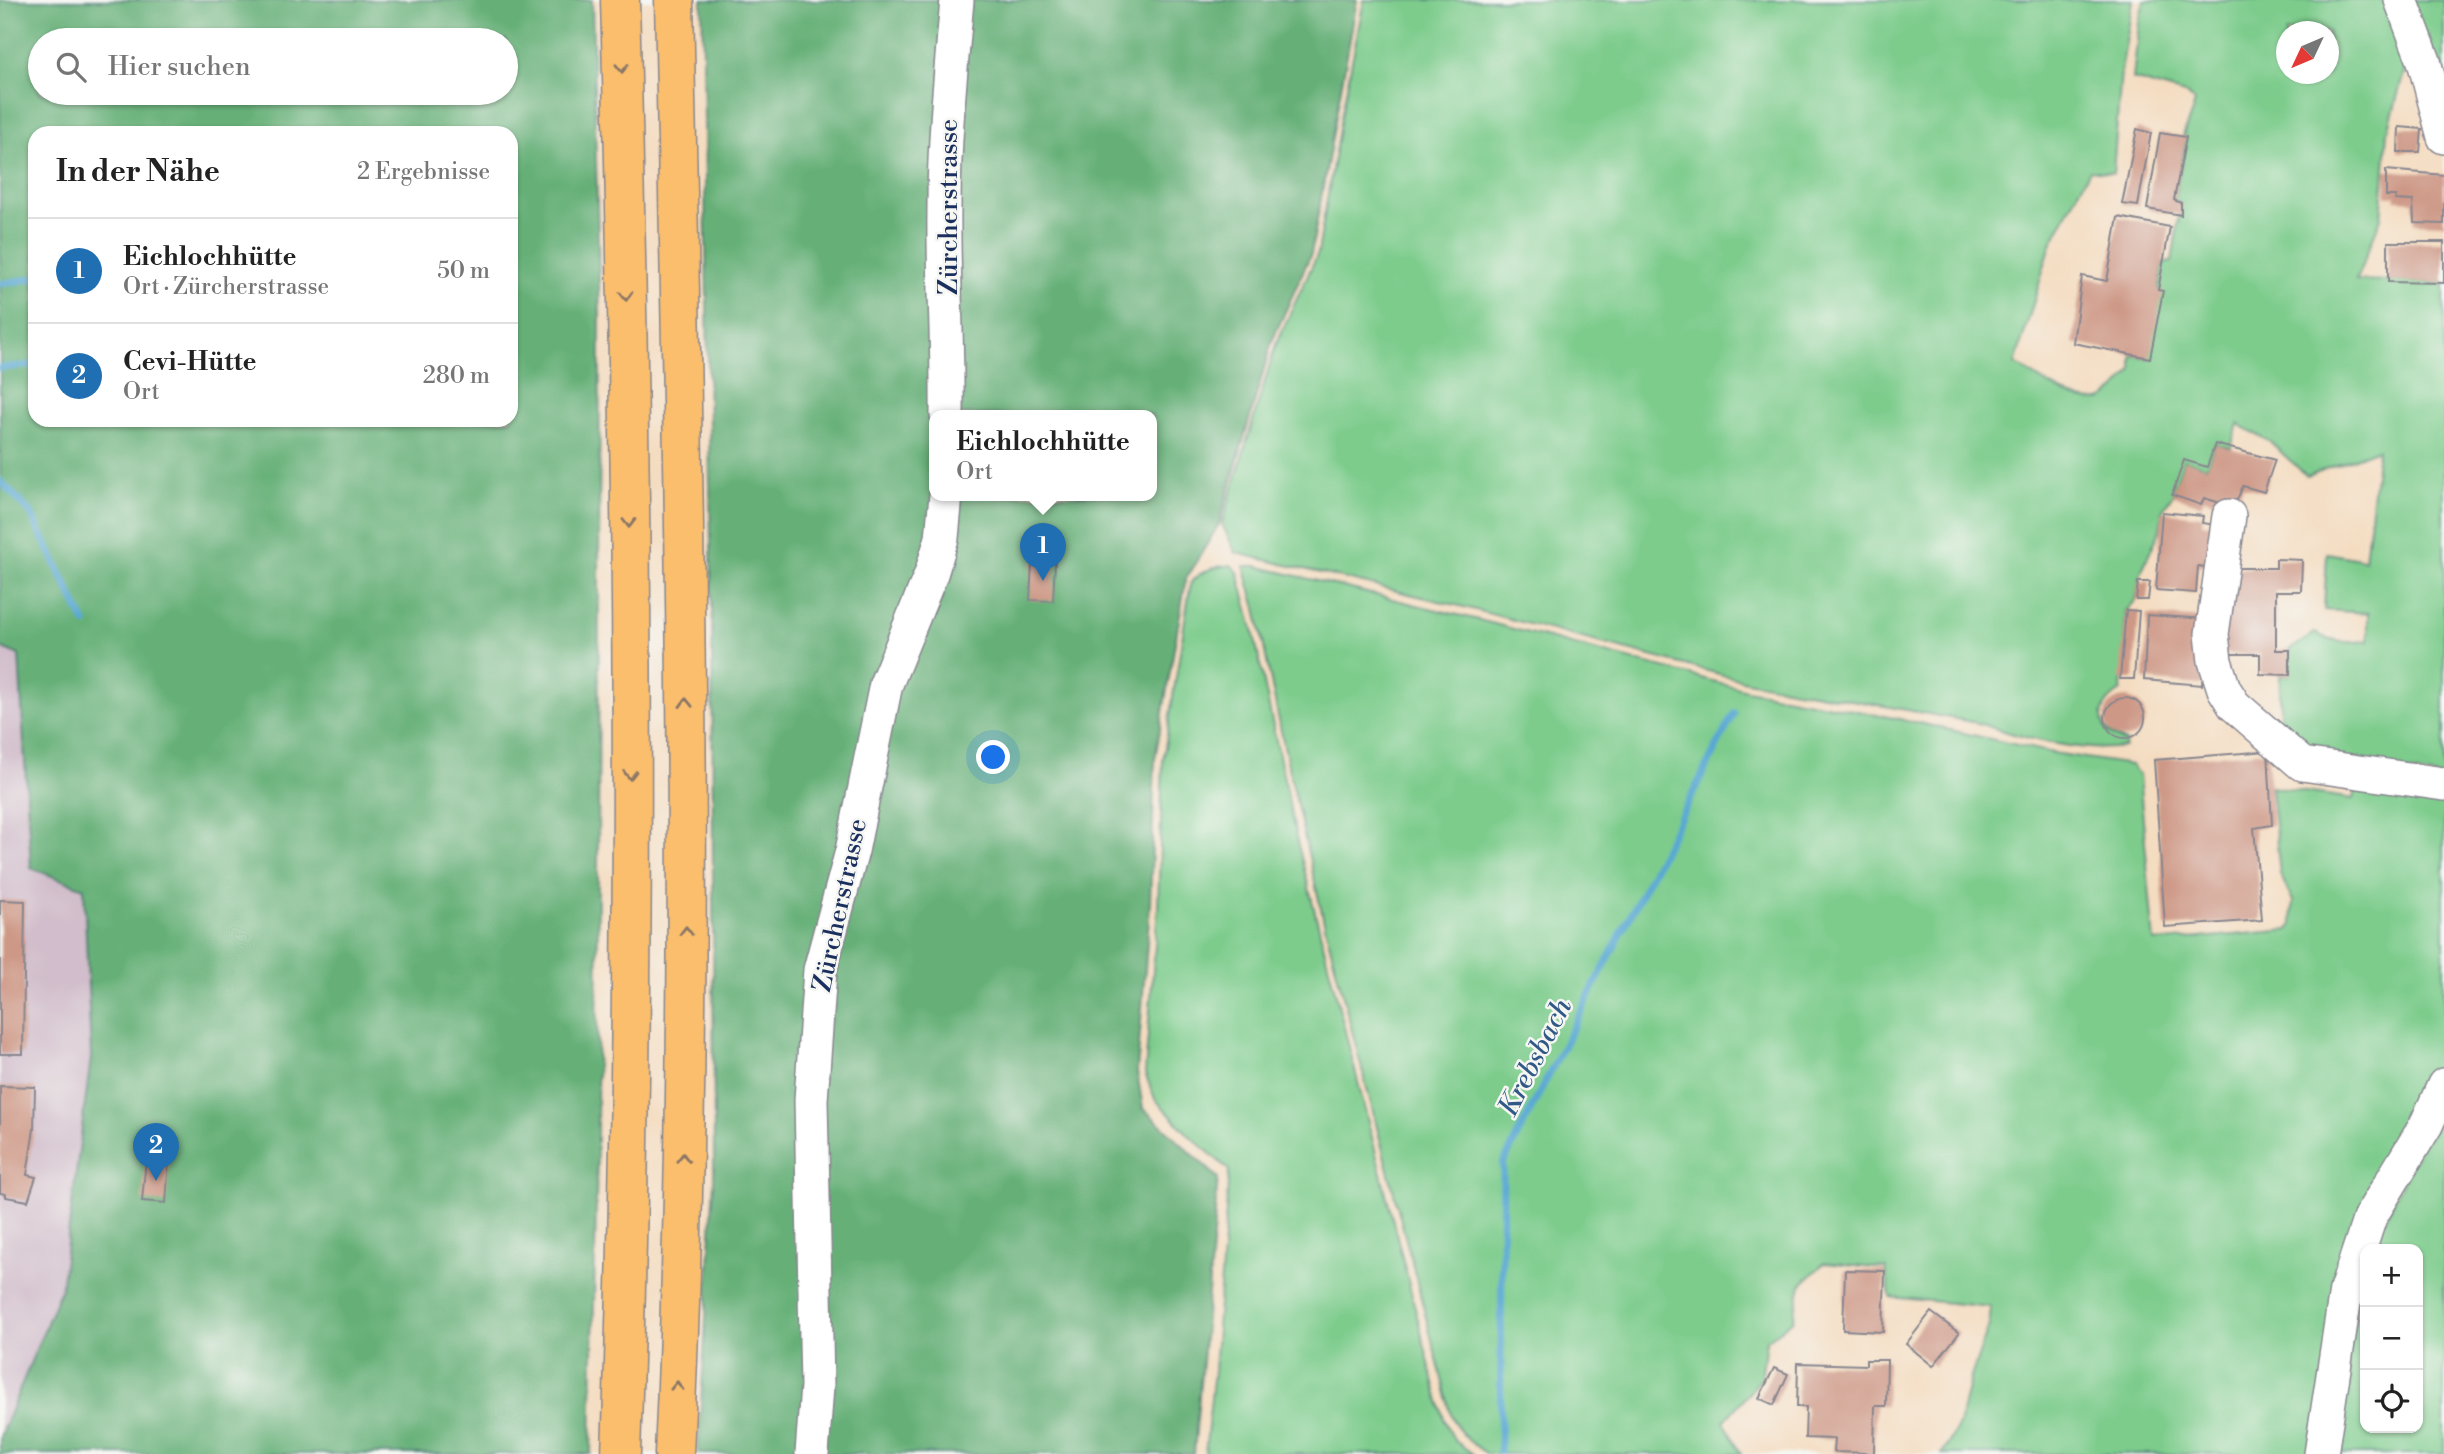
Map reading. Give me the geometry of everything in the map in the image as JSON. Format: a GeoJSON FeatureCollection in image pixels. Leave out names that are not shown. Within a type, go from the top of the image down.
{"type":"FeatureCollection","features":[{"type":"Feature","properties":{"kind":"highway"},"geometry":{"type":"LineString","coordinates":[[620,0],[629,421],[631,782],[628,1149],[621,1454]]}},
{"type":"Feature","properties":{"kind":"highway"},"geometry":{"type":"LineString","coordinates":[[674,0],[684,427],[687,803],[684,1107],[674,1454]]}},
{"type":"Feature","properties":{"kind":"street","name":"Zürcherstrasse"},"geometry":{"type":"LineString","coordinates":[[947,410],[944,207],[948,108],[957,0]]}},
{"type":"Feature","properties":{"kind":"street"},"geometry":{"type":"LineString","coordinates":[[2402,0],[2424,61],[2444,137]]}},
{"type":"Feature","properties":{"kind":"street","name":"Zürcherstrasse"},"geometry":{"type":"LineString","coordinates":[[812,1454],[817,1386],[811,1100],[820,970],[852,850],[886,684],[931,573],[942,538],[945,501]]}},
{"type":"Feature","properties":{"kind":"street"},"geometry":{"type":"LineString","coordinates":[[2229,516],[2211,634],[2221,680],[2234,705],[2302,764],[2444,784]]}},
{"type":"Feature","properties":{"kind":"street"},"geometry":{"type":"LineString","coordinates":[[2321,1454],[2346,1290],[2370,1217],[2427,1125],[2444,1085]]}},
{"type":"Feature","properties":{"kind":"shaded area"},"geometry":{"type":"Polygon","coordinates":[[[0,647],[19,655],[31,867],[84,888],[91,1058],[61,1289],[0,1437],[0,647]]]}},
{"type":"Feature","properties":{"kind":"green space"},"geometry":{"type":"Polygon","coordinates":[[[0,0],[592,0],[600,319],[597,1155],[591,1454],[0,1454],[0,1437],[61,1289],[91,1058],[84,888],[31,868],[19,655],[0,647],[0,0]]]}},
{"type":"Feature","properties":{"kind":"green space"},"geometry":{"type":"Polygon","coordinates":[[[702,0],[1357,0],[1311,254],[1272,341],[1219,524],[1186,579],[1155,759],[1150,905],[1137,1072],[1143,1108],[1218,1178],[1194,1454],[698,1454],[714,1180],[712,611],[702,0]]]}},
{"type":"Feature","properties":{"kind":"green space"},"geometry":{"type":"Polygon","coordinates":[[[1364,0],[2133,0],[2121,72],[2113,173],[2090,170],[2051,244],[2015,364],[2059,390],[2084,400],[2095,401],[2109,395],[2132,371],[2132,355],[2149,358],[2163,263],[2172,262],[2181,203],[2174,200],[2186,138],[2183,137],[2195,101],[2188,95],[2133,79],[2144,0],[2395,0],[2408,58],[2388,131],[2381,218],[2356,280],[2444,283],[2444,778],[2332,758],[2303,741],[2280,721],[2280,675],[2290,675],[2290,650],[2315,633],[2341,642],[2368,641],[2368,613],[2324,610],[2327,553],[2365,560],[2378,449],[2307,476],[2270,442],[2238,424],[2231,448],[2215,444],[2207,467],[2184,460],[2172,495],[2162,512],[2160,530],[2141,572],[2136,600],[2126,611],[2121,691],[2112,697],[2103,711],[2102,718],[2108,732],[2126,742],[2125,747],[2089,748],[2051,743],[1978,723],[1746,681],[1464,607],[1236,553],[1222,524],[1276,344],[1318,253],[1364,0]]]}},
{"type":"Feature","properties":{"kind":"green space"},"geometry":{"type":"Polygon","coordinates":[[[2409,0],[2444,0],[2444,98],[2409,0]]]}},
{"type":"Feature","properties":{"kind":"green space"},"geometry":{"type":"Polygon","coordinates":[[[1231,565],[1238,572],[1252,625],[1296,837],[1434,1383],[1444,1419],[1454,1440],[1473,1454],[1205,1454],[1229,1170],[1191,1137],[1155,1099],[1145,1073],[1158,907],[1163,760],[1191,582],[1209,570],[1231,565]]]}},
{"type":"Feature","properties":{"kind":"green space"},"geometry":{"type":"Polygon","coordinates":[[[1244,566],[1256,566],[1487,622],[1747,690],[1910,721],[2053,753],[2131,765],[2139,775],[2154,942],[2289,930],[2292,924],[2293,901],[2280,874],[2271,787],[2354,799],[2358,778],[2444,797],[2444,1052],[2436,1091],[2380,1187],[2366,1244],[2360,1244],[2360,1270],[2316,1454],[1942,1454],[1959,1425],[1970,1380],[1989,1325],[1991,1307],[1890,1297],[1886,1269],[1824,1263],[1801,1285],[1793,1320],[1766,1341],[1761,1379],[1724,1421],[1741,1454],[1487,1454],[1470,1441],[1461,1432],[1451,1414],[1325,926],[1289,770],[1256,608],[1244,566]]]}},
{"type":"Feature","properties":{"kind":"green space"},"geometry":{"type":"Polygon","coordinates":[[[2444,1097],[2444,1454],[2327,1454],[2360,1291],[2360,1433],[2423,1433],[2423,1244],[2372,1244],[2444,1097]]]}},
{"type":"Feature","properties":{"kind":"building"},"geometry":{"type":"Polygon","coordinates":[[[2399,127],[2422,129],[2420,152],[2398,152],[2399,127]]]}},
{"type":"Feature","properties":{"kind":"building"},"geometry":{"type":"Polygon","coordinates":[[[2137,129],[2151,133],[2138,206],[2122,204],[2137,129]]]}},
{"type":"Feature","properties":{"kind":"building"},"geometry":{"type":"Polygon","coordinates":[[[2160,133],[2186,137],[2174,200],[2181,203],[2181,215],[2147,209],[2160,133]]]}},
{"type":"Feature","properties":{"kind":"building"},"geometry":{"type":"Polygon","coordinates":[[[2386,170],[2444,175],[2444,224],[2414,223],[2413,201],[2395,200],[2396,196],[2386,196],[2386,170]]]}},
{"type":"Feature","properties":{"kind":"building"},"geometry":{"type":"Polygon","coordinates":[[[2118,217],[2170,227],[2158,290],[2163,291],[2150,358],[2073,343],[2082,276],[2107,281],[2118,217]]]}},
{"type":"Feature","properties":{"kind":"building"},"geometry":{"type":"Polygon","coordinates":[[[2388,242],[2444,242],[2444,283],[2388,282],[2388,242]]]}},
{"type":"Feature","properties":{"kind":"building"},"geometry":{"type":"Polygon","coordinates":[[[2215,444],[2275,460],[2264,492],[2243,486],[2234,507],[2204,498],[2201,505],[2172,495],[2184,460],[2207,467],[2215,444]]]}},
{"type":"Feature","properties":{"kind":"building"},"geometry":{"type":"Polygon","coordinates":[[[2162,512],[2203,516],[2202,523],[2224,526],[2219,569],[2198,566],[2196,593],[2156,590],[2162,512]]]}},
{"type":"Feature","properties":{"kind":"building"},"geometry":{"type":"Polygon","coordinates":[[[2276,559],[2302,560],[2301,591],[2276,591],[2276,650],[2290,650],[2290,675],[2260,674],[2260,654],[2224,654],[2225,568],[2276,568],[2276,559]]]}},
{"type":"Feature","properties":{"kind":"building"},"geometry":{"type":"Polygon","coordinates":[[[1032,562],[1055,562],[1053,601],[1030,600],[1032,562]]]}},
{"type":"Feature","properties":{"kind":"building"},"geometry":{"type":"Polygon","coordinates":[[[2138,582],[2150,582],[2148,600],[2136,600],[2138,582]]]}},
{"type":"Feature","properties":{"kind":"building"},"geometry":{"type":"Polygon","coordinates":[[[2126,610],[2139,611],[2134,679],[2120,679],[2126,610]]]}},
{"type":"Feature","properties":{"kind":"building"},"geometry":{"type":"Polygon","coordinates":[[[2147,615],[2206,619],[2202,685],[2144,680],[2147,615]]]}},
{"type":"Feature","properties":{"kind":"building"},"geometry":{"type":"Polygon","coordinates":[[[2125,698],[2133,699],[2139,704],[2144,710],[2144,726],[2139,732],[2133,737],[2125,738],[2117,737],[2111,732],[2106,726],[2105,718],[2106,710],[2111,704],[2117,699],[2125,698]]]}},
{"type":"Feature","properties":{"kind":"building"},"geometry":{"type":"Polygon","coordinates":[[[2268,751],[2272,825],[2254,828],[2262,920],[2165,927],[2154,760],[2268,751]]]}},
{"type":"Feature","properties":{"kind":"building"},"geometry":{"type":"Polygon","coordinates":[[[0,900],[25,901],[23,1054],[0,1054],[0,900]]]}},
{"type":"Feature","properties":{"kind":"building"},"geometry":{"type":"Polygon","coordinates":[[[0,1086],[35,1087],[34,1129],[27,1175],[36,1177],[28,1201],[6,1197],[6,1194],[0,1193],[0,1086]]]}},
{"type":"Feature","properties":{"kind":"building"},"geometry":{"type":"Polygon","coordinates":[[[146,1158],[169,1160],[166,1203],[142,1201],[146,1158]]]}},
{"type":"Feature","properties":{"kind":"building"},"geometry":{"type":"Polygon","coordinates":[[[1845,1270],[1885,1271],[1883,1332],[1843,1330],[1845,1270]]]}},
{"type":"Feature","properties":{"kind":"building"},"geometry":{"type":"Polygon","coordinates":[[[1931,1312],[1959,1333],[1933,1366],[1906,1344],[1931,1312]]]}},
{"type":"Feature","properties":{"kind":"building"},"geometry":{"type":"Polygon","coordinates":[[[1866,1360],[1887,1360],[1886,1406],[1875,1406],[1874,1453],[1833,1452],[1834,1439],[1805,1438],[1806,1407],[1797,1407],[1798,1363],[1866,1365],[1866,1360]]]}},
{"type":"Feature","properties":{"kind":"building"},"geometry":{"type":"Polygon","coordinates":[[[1774,1368],[1788,1374],[1774,1405],[1759,1398],[1774,1368]]]}},
{"type":"Feature","properties":{"kind":"waterway"},"geometry":{"type":"LineString","coordinates":[[0,284],[28,279]]}},
{"type":"Feature","properties":{"kind":"waterway"},"geometry":{"type":"LineString","coordinates":[[0,368],[28,366]]}},
{"type":"Feature","properties":{"kind":"waterway"},"geometry":{"type":"LineString","coordinates":[[0,481],[30,512],[85,623]]}},
{"type":"Feature","properties":{"kind":"waterway","name":"Krebsbach"},"geometry":{"type":"LineString","coordinates":[[1500,1452],[1503,1164],[1734,713]]}},
{"type":"Feature","properties":{"kind":"place","name":"Eichlochhütte"},"geometry":{"type":"Point","coordinates":[1043,581]}},
{"type":"Feature","properties":{"kind":"place","name":"Cevi-Hütte"},"geometry":{"type":"Point","coordinates":[156,1181]}}]}
